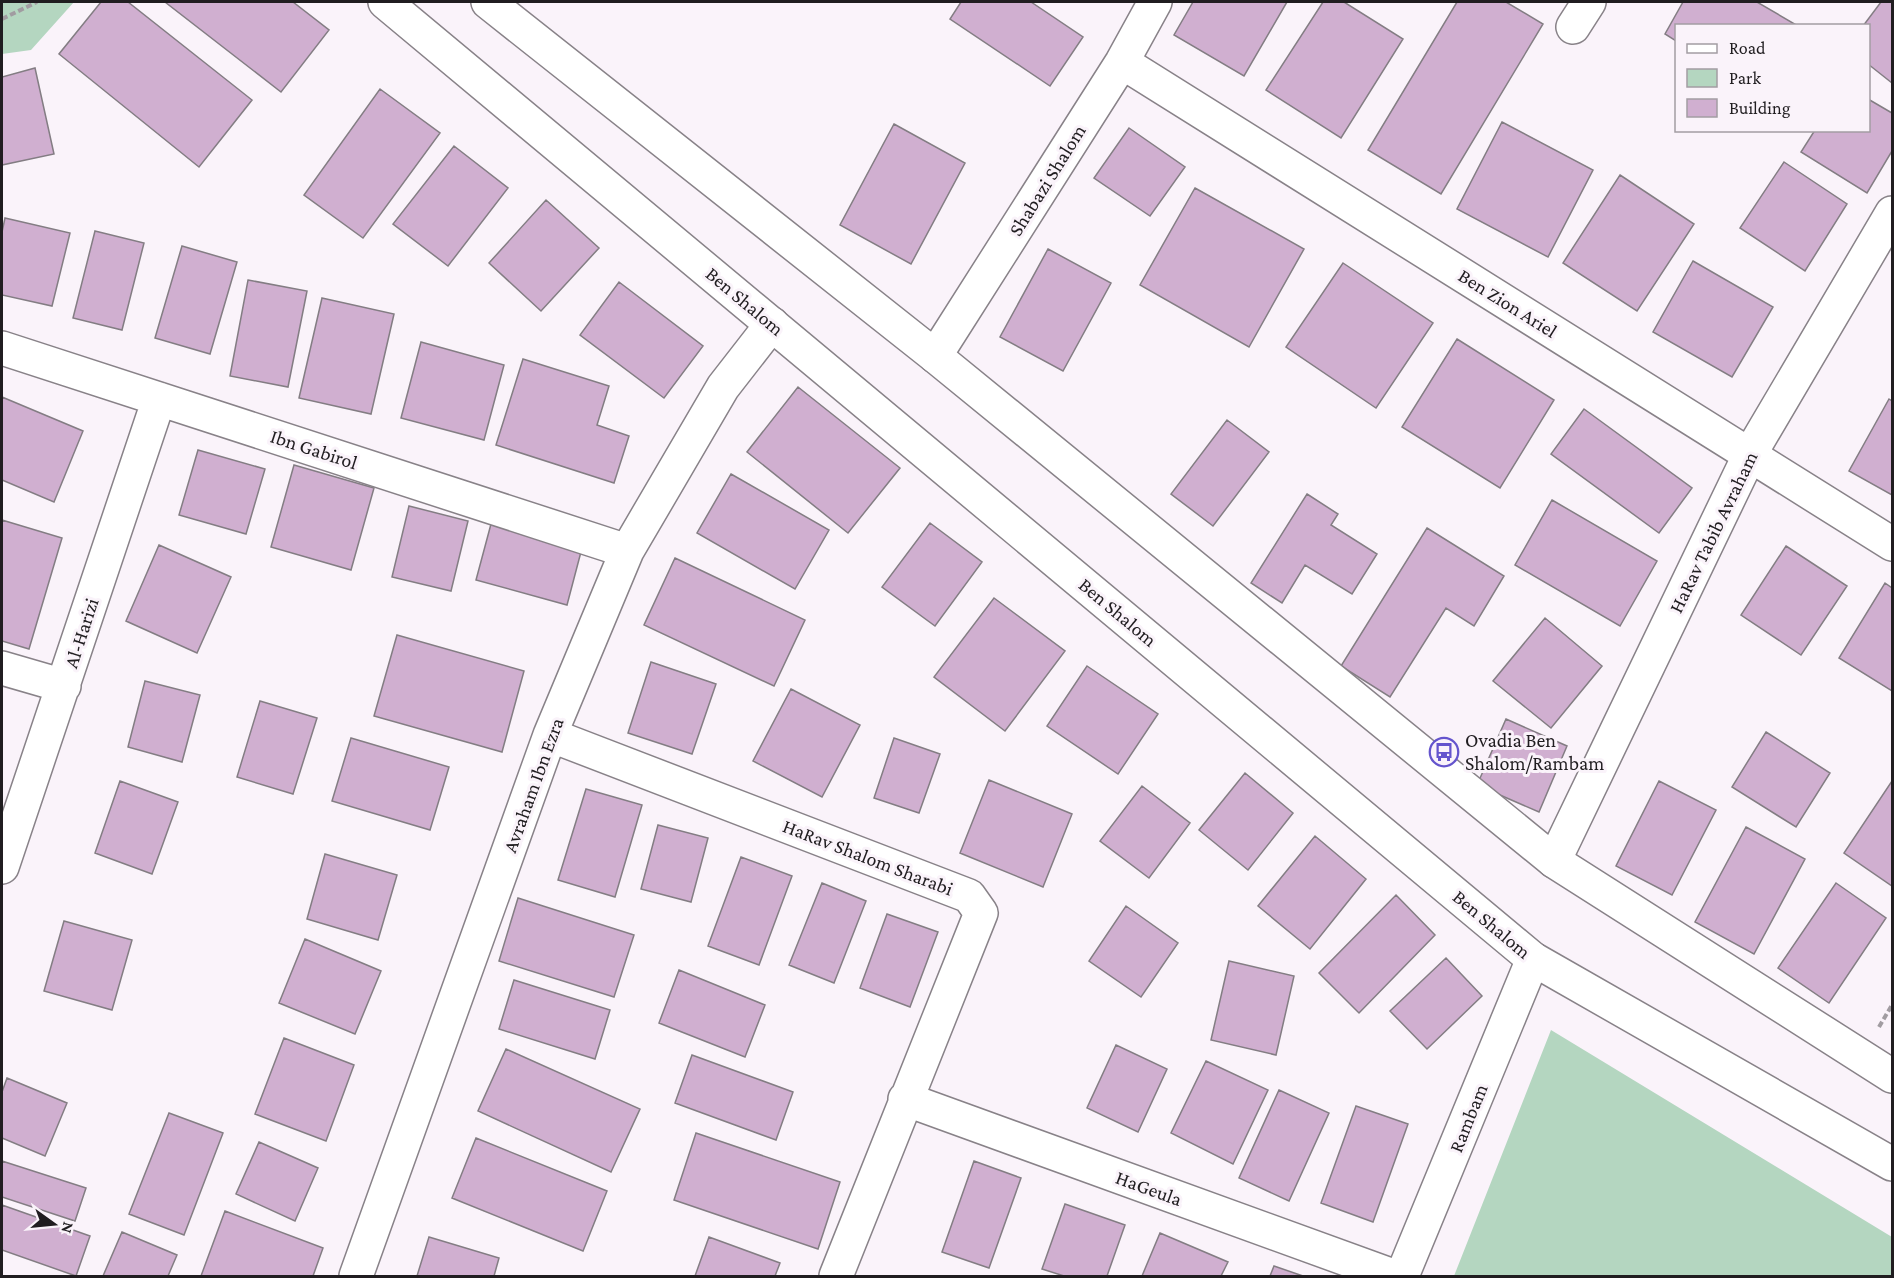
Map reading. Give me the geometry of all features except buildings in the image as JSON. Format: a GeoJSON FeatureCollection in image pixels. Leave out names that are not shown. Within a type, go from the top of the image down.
{"type":"FeatureCollection","features":[{"type":"Feature","properties":{"kind":"street","name":"Ben Shalom"},"geometry":{"type":"LineString","coordinates":[[385,2],[1533,958],[1893,1164]]}},
{"type":"Feature","properties":{"kind":"street"},"geometry":{"type":"LineString","coordinates":[[488,2],[936,356],[1554,861],[1893,1076]]}},
{"type":"Feature","properties":{"kind":"street","name":"Shabazi Shalom"},"geometry":{"type":"LineString","coordinates":[[936,356],[1122,62],[1155,2]]}},
{"type":"Feature","properties":{"kind":"street","name":"Ben Zion Ariel"},"geometry":{"type":"LineString","coordinates":[[1122,62],[1893,544]]}},
{"type":"Feature","properties":{"kind":"street","name":"HaRav Tabib Avraham"},"geometry":{"type":"LineString","coordinates":[[1554,861],[1750,454],[1893,213]]}},
{"type":"Feature","properties":{"kind":"street","name":"Avraham Ibn Ezra"},"geometry":{"type":"LineString","coordinates":[[356,1276],[550,735],[627,551],[723,387],[772,324]]}},
{"type":"Feature","properties":{"kind":"street","name":"Ibn Gabirol"},"geometry":{"type":"LineString","coordinates":[[2,348],[627,551]]}},
{"type":"Feature","properties":{"kind":"street","name":"Al-Harizi"},"geometry":{"type":"LineString","coordinates":[[2,867],[159,399]]}},
{"type":"Feature","properties":{"kind":"street"},"geometry":{"type":"LineString","coordinates":[[2,668],[64,686]]}},
{"type":"Feature","properties":{"kind":"street","name":"HaRav Shalom Sharabi"},"geometry":{"type":"LineString","coordinates":[[550,735],[969,896],[981,912],[904,1099],[836,1276]]}},
{"type":"Feature","properties":{"kind":"street","name":"Rambam"},"geometry":{"type":"LineString","coordinates":[[1402,1276],[1533,958]]}},
{"type":"Feature","properties":{"kind":"street","name":"HaGeula"},"geometry":{"type":"LineString","coordinates":[[904,1099],[1393,1276]]}},
{"type":"Feature","properties":{"kind":"path"},"geometry":{"type":"LineString","coordinates":[[2,20],[37,2]]}},
{"type":"Feature","properties":{"kind":"green space"},"geometry":{"type":"Polygon","coordinates":[[[2,2],[74,2],[31,50],[2,54],[2,2]]]}},
{"type":"Feature","properties":{"kind":"green space"},"geometry":{"type":"Polygon","coordinates":[[[1551,1030],[1892,1237],[1892,1276],[1454,1276],[1551,1030]]]}},
{"type":"Feature","properties":{"kind":"place","name":"Ovadia Ben Shalom/Rambam"},"geometry":{"type":"Point","coordinates":[1444,752]}}]}
